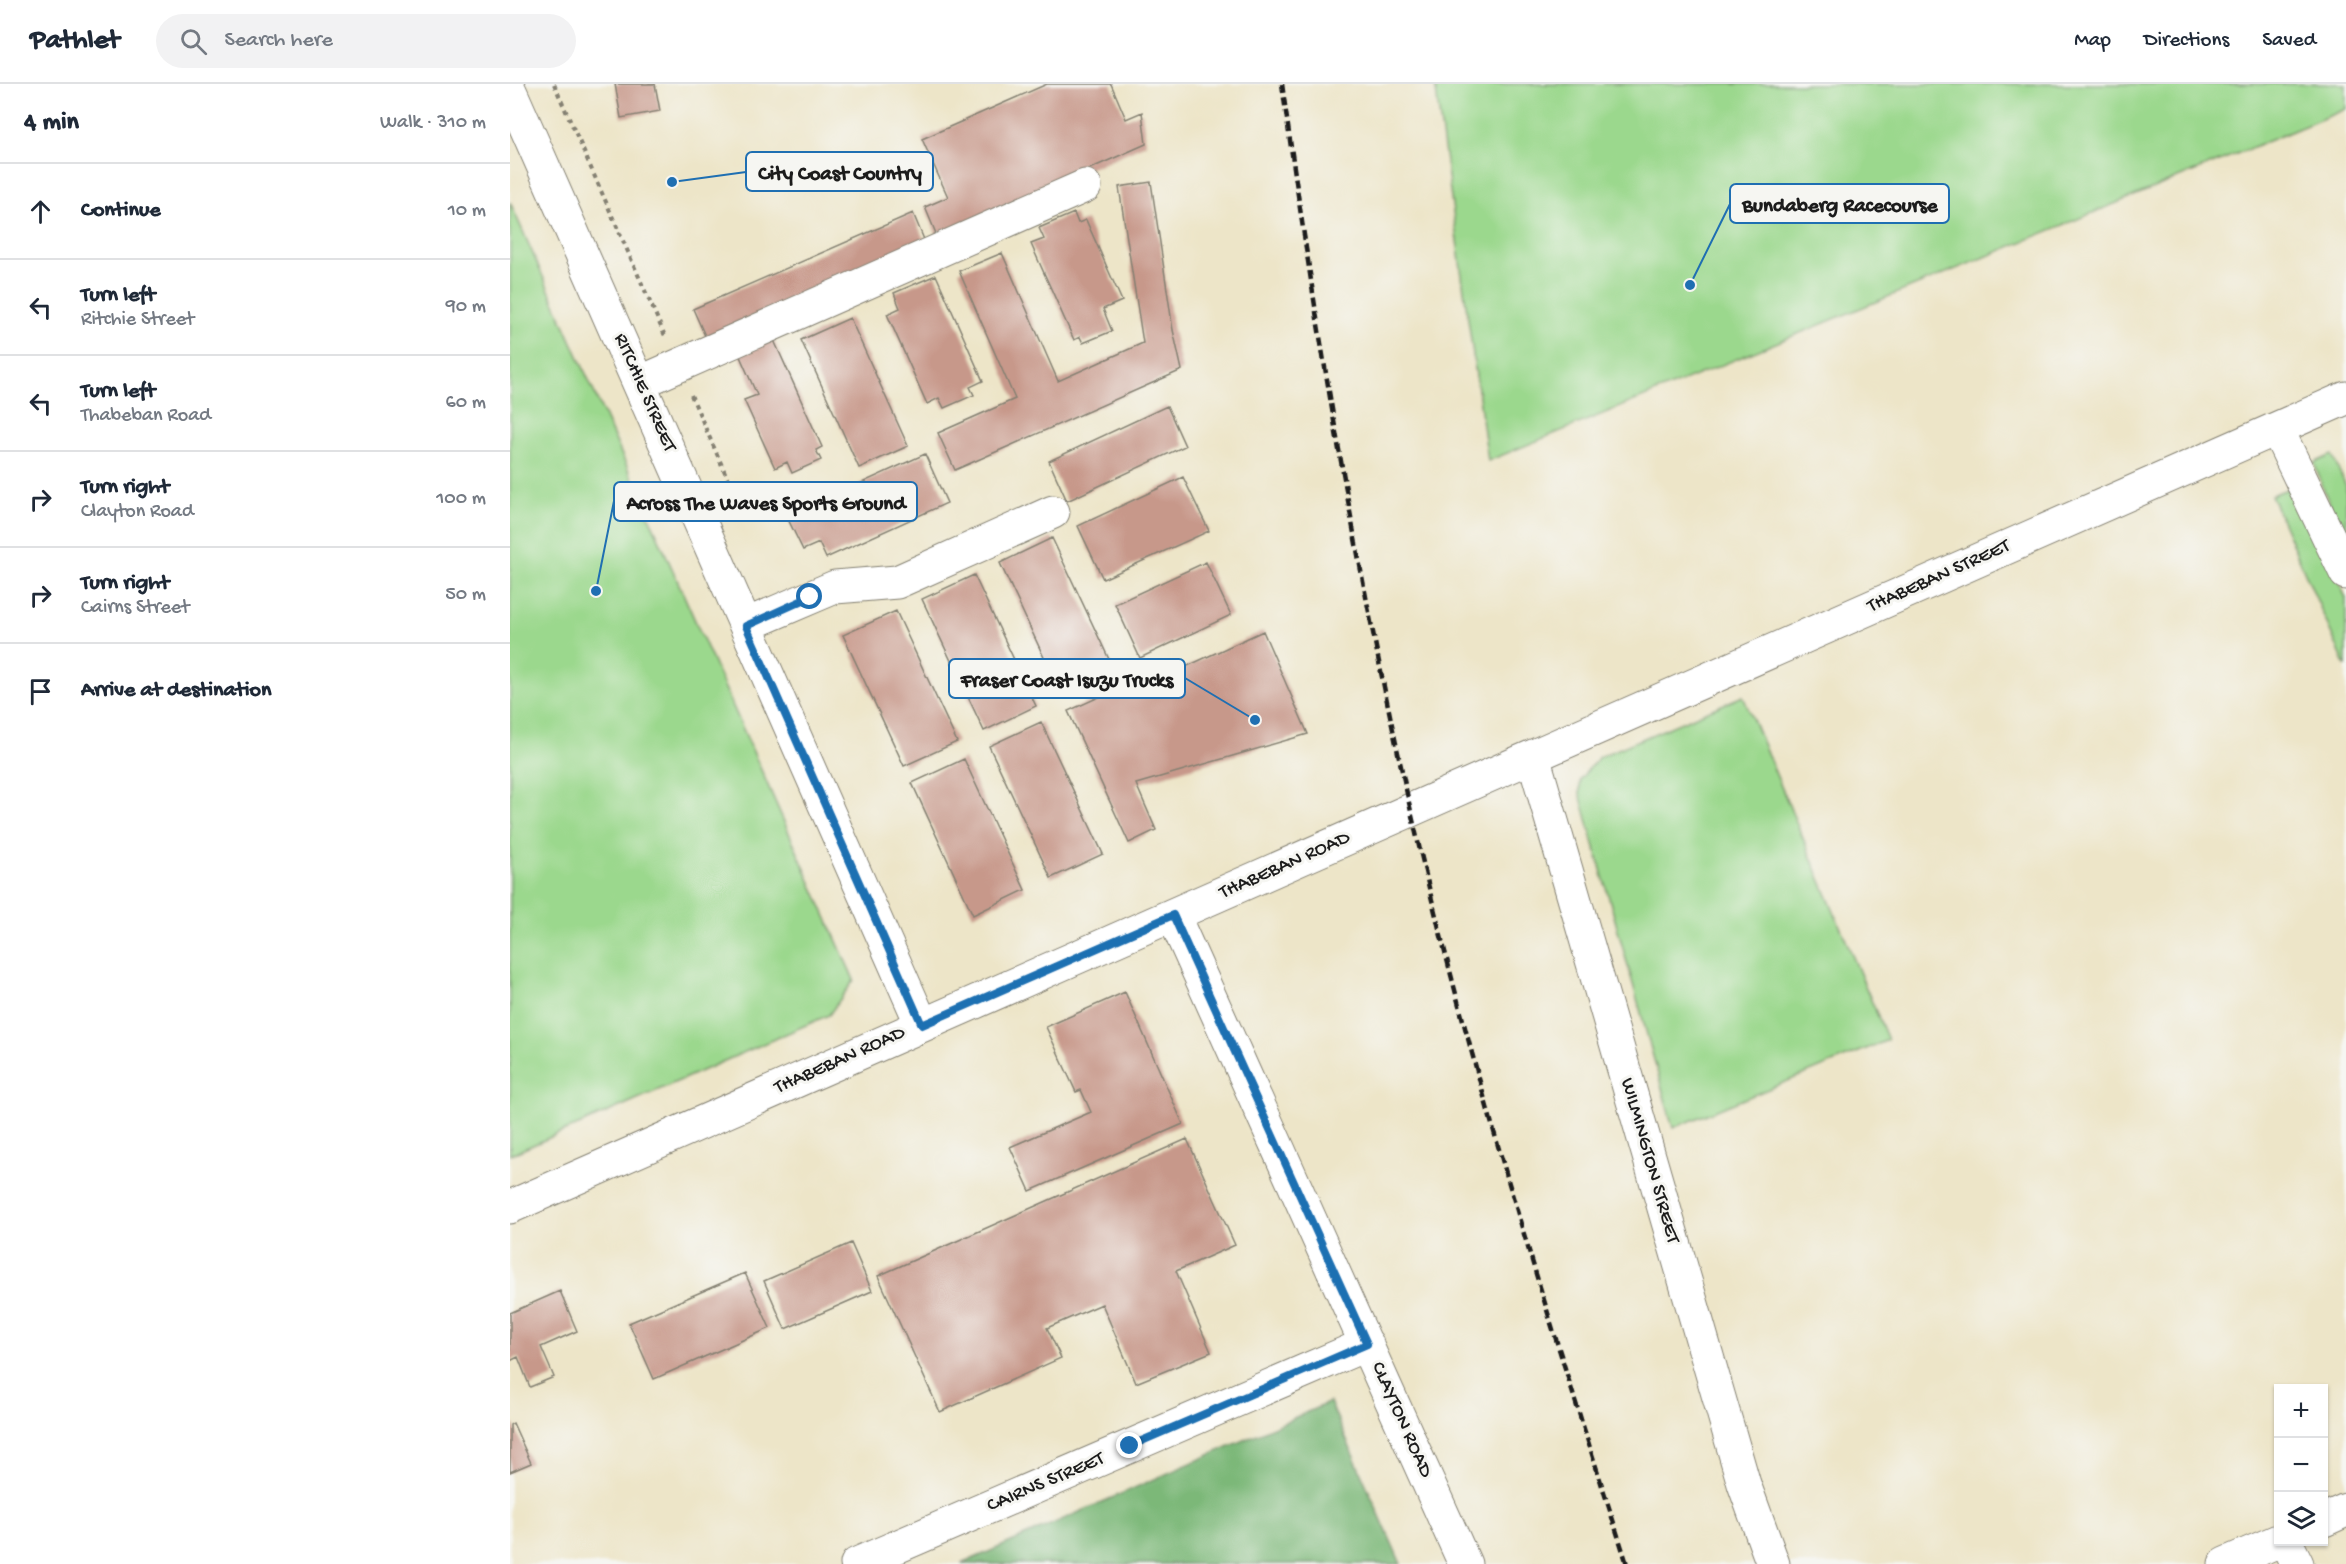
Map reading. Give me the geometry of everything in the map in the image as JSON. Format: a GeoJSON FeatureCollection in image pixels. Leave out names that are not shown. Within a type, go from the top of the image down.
{"type":"FeatureCollection","features":[{"type":"Feature","properties":{"kind":"street","name":"RITCHIE STREET"},"geometry":{"type":"LineString","coordinates":[[510,91],[922,1025]]}},
{"type":"Feature","properties":{"kind":"street"},"geometry":{"type":"LineString","coordinates":[[639,383],[1085,186]]}},
{"type":"Feature","properties":{"kind":"street","name":"THABEBAN STREET"},"geometry":{"type":"LineString","coordinates":[[1533,756],[2346,398]]}},
{"type":"Feature","properties":{"kind":"street"},"geometry":{"type":"LineString","coordinates":[[2277,429],[2346,573]]}},
{"type":"Feature","properties":{"kind":"street"},"geometry":{"type":"LineString","coordinates":[[746,626],[835,586],[897,582],[1053,512]]}},
{"type":"Feature","properties":{"kind":"street","name":"THABEBAN ROAD"},"geometry":{"type":"LineString","coordinates":[[510,1207],[1533,756]]}},
{"type":"Feature","properties":{"kind":"street","name":"WILMINGTON STREET"},"geometry":{"type":"LineString","coordinates":[[1533,756],[1744,1484],[1773,1564]]}},
{"type":"Feature","properties":{"kind":"street","name":"CLAYTON ROAD"},"geometry":{"type":"LineString","coordinates":[[1173,915],[1465,1564]]}},
{"type":"Feature","properties":{"kind":"street","name":"CAIRNS STREET"},"geometry":{"type":"LineString","coordinates":[[857,1564],[1367,1344]]}},
{"type":"Feature","properties":{"kind":"street"},"geometry":{"type":"LineString","coordinates":[[2328,1518],[2346,1510]]}},
{"type":"Feature","properties":{"kind":"street"},"geometry":{"type":"LineString","coordinates":[[2226,1564],[2274,1543]]}},
{"type":"Feature","properties":{"kind":"street"},"geometry":{"type":"LineString","coordinates":[[2288,1546],[2297,1564]]}},
{"type":"Feature","properties":{"kind":"path"},"geometry":{"type":"LineString","coordinates":[[554,84],[745,518]]}},
{"type":"Feature","properties":{"kind":"green space"},"geometry":{"type":"Polygon","coordinates":[[[1435,84],[2346,84],[2346,109],[1488,461],[1435,84]]]}},
{"type":"Feature","properties":{"kind":"green space"},"geometry":{"type":"Polygon","coordinates":[[[510,202],[854,980],[829,1015],[510,1155],[510,202]]]}},
{"type":"Feature","properties":{"kind":"green space"},"geometry":{"type":"Polygon","coordinates":[[[2332,455],[2346,486],[2346,549],[2314,463],[2332,455]]]}},
{"type":"Feature","properties":{"kind":"green space"},"geometry":{"type":"Polygon","coordinates":[[[2296,486],[2346,598],[2346,667],[2271,495],[2296,486]]]}},
{"type":"Feature","properties":{"kind":"green space"},"geometry":{"type":"Polygon","coordinates":[[[1743,696],[1888,1040],[1673,1128],[1580,794],[1580,779],[1599,757],[1743,696]]]}},
{"type":"Feature","properties":{"kind":"green space"},"geometry":{"type":"Polygon","coordinates":[[[1330,1402],[1401,1564],[961,1564],[1330,1402]]]}},
{"type":"Feature","properties":{"kind":"building"},"geometry":{"type":"Polygon","coordinates":[[[615,84],[655,84],[660,111],[621,118],[615,84]]]}},
{"type":"Feature","properties":{"kind":"building"},"geometry":{"type":"Polygon","coordinates":[[[1047,84],[1111,84],[1126,119],[1142,112],[1146,144],[937,236],[925,207],[948,197],[922,139],[1047,84]]]}},
{"type":"Feature","properties":{"kind":"building"},"geometry":{"type":"Polygon","coordinates":[[[1151,182],[1173,330],[1182,370],[955,470],[938,433],[1015,399],[959,271],[1002,253],[1058,381],[1143,343],[1119,187],[1151,182]]]}},
{"type":"Feature","properties":{"kind":"building"},"geometry":{"type":"Polygon","coordinates":[[[913,213],[925,242],[706,338],[693,309],[913,213]]]}},
{"type":"Feature","properties":{"kind":"building"},"geometry":{"type":"Polygon","coordinates":[[[1074,213],[1078,223],[1086,220],[1122,301],[1103,309],[1112,331],[1083,343],[1080,337],[1074,340],[1031,244],[1044,239],[1039,228],[1074,213]]]}},
{"type":"Feature","properties":{"kind":"building"},"geometry":{"type":"Polygon","coordinates":[[[936,275],[983,381],[970,387],[974,395],[944,408],[939,398],[927,404],[887,314],[900,308],[894,293],[936,275]]]}},
{"type":"Feature","properties":{"kind":"building"},"geometry":{"type":"Polygon","coordinates":[[[850,318],[908,446],[859,468],[801,340],[850,318]]]}},
{"type":"Feature","properties":{"kind":"building"},"geometry":{"type":"Polygon","coordinates":[[[773,338],[822,447],[816,450],[821,460],[792,473],[787,462],[775,468],[744,400],[757,395],[739,354],[773,338]]]}},
{"type":"Feature","properties":{"kind":"building"},"geometry":{"type":"Polygon","coordinates":[[[1167,406],[1185,446],[1067,501],[1049,461],[1167,406]]]}},
{"type":"Feature","properties":{"kind":"building"},"geometry":{"type":"Polygon","coordinates":[[[925,454],[947,503],[826,558],[819,543],[803,550],[787,517],[925,454]]]}},
{"type":"Feature","properties":{"kind":"building"},"geometry":{"type":"Polygon","coordinates":[[[1183,477],[1209,531],[1103,579],[1078,526],[1183,477]]]}},
{"type":"Feature","properties":{"kind":"building"},"geometry":{"type":"Polygon","coordinates":[[[1052,538],[1114,670],[1061,694],[1000,563],[1052,538]]]}},
{"type":"Feature","properties":{"kind":"building"},"geometry":{"type":"Polygon","coordinates":[[[1206,562],[1231,615],[1140,658],[1115,604],[1206,562]]]}},
{"type":"Feature","properties":{"kind":"building"},"geometry":{"type":"Polygon","coordinates":[[[974,575],[1036,706],[984,731],[922,599],[974,575]]]}},
{"type":"Feature","properties":{"kind":"building"},"geometry":{"type":"Polygon","coordinates":[[[896,611],[957,742],[904,766],[843,635],[896,611]]]}},
{"type":"Feature","properties":{"kind":"building"},"geometry":{"type":"Polygon","coordinates":[[[1263,631],[1308,734],[1136,784],[1156,830],[1129,843],[1068,711],[1121,687],[1125,695],[1263,631]]]}},
{"type":"Feature","properties":{"kind":"building"},"geometry":{"type":"Polygon","coordinates":[[[1041,722],[1103,854],[1051,878],[989,746],[1041,722]]]}},
{"type":"Feature","properties":{"kind":"building"},"geometry":{"type":"Polygon","coordinates":[[[964,759],[1025,890],[973,915],[912,783],[964,759]]]}},
{"type":"Feature","properties":{"kind":"building"},"geometry":{"type":"Polygon","coordinates":[[[1125,992],[1183,1124],[1030,1191],[1010,1147],[1091,1112],[1081,1090],[1076,1092],[1046,1027],[1125,992]]]}},
{"type":"Feature","properties":{"kind":"building"},"geometry":{"type":"Polygon","coordinates":[[[1187,1139],[1235,1245],[1176,1271],[1211,1352],[1136,1383],[1102,1304],[1047,1328],[1061,1358],[940,1412],[878,1276],[1187,1139]]]}},
{"type":"Feature","properties":{"kind":"building"},"geometry":{"type":"Polygon","coordinates":[[[851,1243],[872,1291],[785,1329],[764,1281],[851,1243]]]}},
{"type":"Feature","properties":{"kind":"building"},"geometry":{"type":"Polygon","coordinates":[[[745,1273],[770,1328],[654,1379],[629,1323],[745,1273]]]}},
{"type":"Feature","properties":{"kind":"building"},"geometry":{"type":"Polygon","coordinates":[[[560,1291],[577,1331],[541,1347],[554,1377],[530,1387],[518,1357],[510,1361],[510,1313],[560,1291]]]}},
{"type":"Feature","properties":{"kind":"building"},"geometry":{"type":"Polygon","coordinates":[[[513,1423],[531,1463],[510,1472],[510,1425],[513,1423]]]}},
{"type":"Feature","properties":{"kind":"railway"},"geometry":{"type":"LineString","coordinates":[[1282,84],[1338,447],[1372,627],[1410,807],[1457,998],[1510,1188],[1627,1564]]}},
{"type":"Feature","properties":{"kind":"place","name":"City Coast Country"},"geometry":{"type":"Point","coordinates":[672,182]}},
{"type":"Feature","properties":{"kind":"place","name":"Bundaberg Racecourse"},"geometry":{"type":"Point","coordinates":[1690,285]}},
{"type":"Feature","properties":{"kind":"place","name":"Across The Waves Sports Ground"},"geometry":{"type":"Point","coordinates":[596,591]}},
{"type":"Feature","properties":{"kind":"place","name":"Fraser Coast Isuzu Trucks"},"geometry":{"type":"Point","coordinates":[1255,720]}},
{"type":"Feature","properties":{"kind":"route"},"geometry":{"type":"LineString","coordinates":[[810,597],[746,626],[922,1025],[1173,915],[1367,1344],[1130,1446]]}}]}
